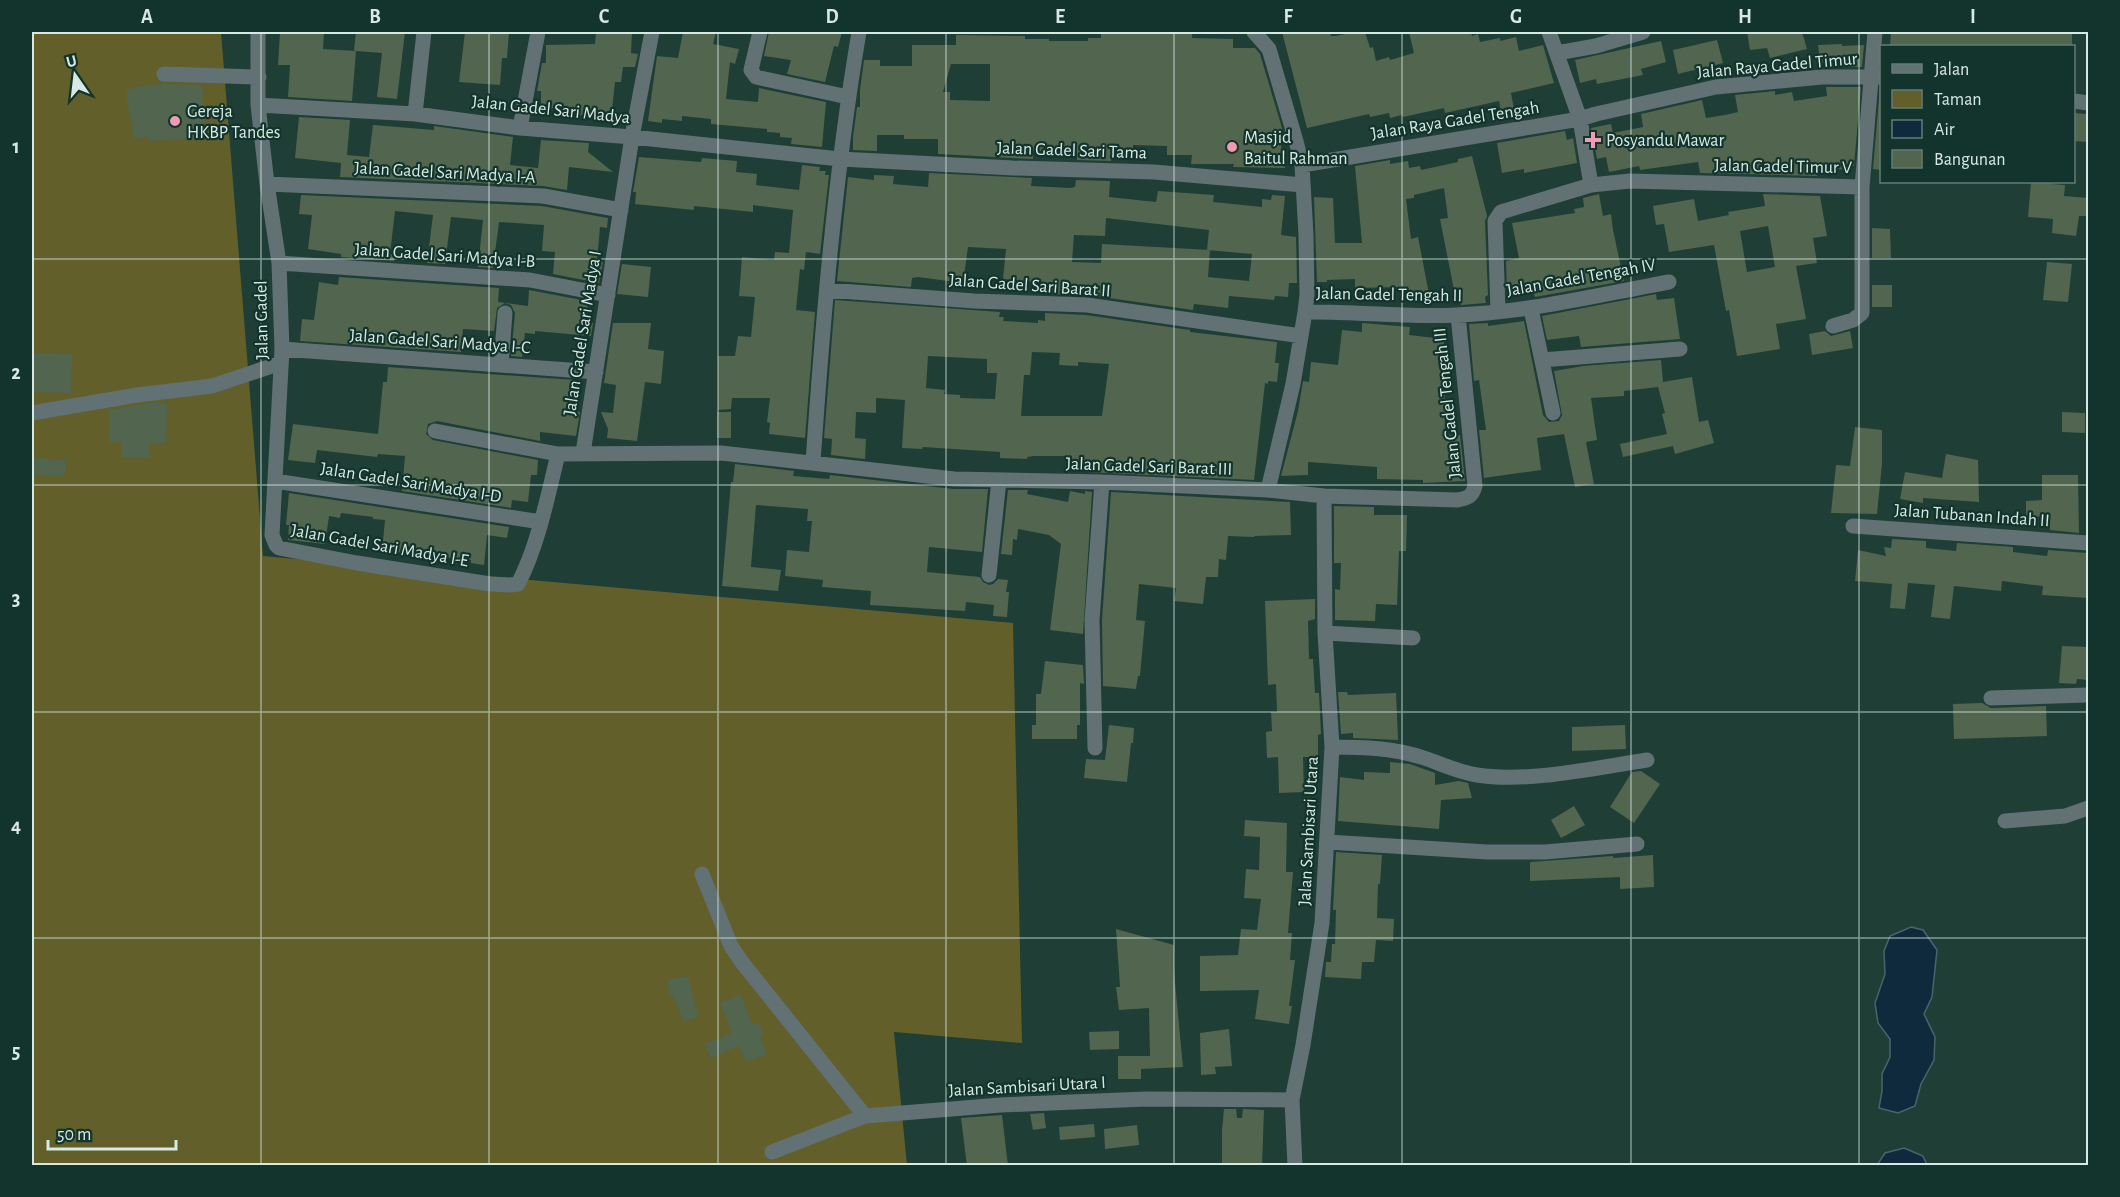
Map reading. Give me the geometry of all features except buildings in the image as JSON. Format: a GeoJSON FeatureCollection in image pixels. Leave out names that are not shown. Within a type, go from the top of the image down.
{"type":"FeatureCollection","features":[{"type":"Feature","properties":{"kind":"street","name":"Jalan Gadel"},"geometry":{"type":"LineString","coordinates":[[258,32],[258,105],[279,263],[281,356],[272,535]]}},
{"type":"Feature","properties":{"kind":"street"},"geometry":{"type":"LineString","coordinates":[[415,114],[424,32]]}},
{"type":"Feature","properties":{"kind":"street"},"geometry":{"type":"LineString","coordinates":[[520,128],[538,32]]}},
{"type":"Feature","properties":{"kind":"street","name":"Jalan Gadel Sari Madya I"},"geometry":{"type":"LineString","coordinates":[[583,453],[632,137],[652,32]]}},
{"type":"Feature","properties":{"kind":"street"},"geometry":{"type":"LineString","coordinates":[[759,32],[751,70],[756,77],[848,97]]}},
{"type":"Feature","properties":{"kind":"street"},"geometry":{"type":"LineString","coordinates":[[813,462],[840,159],[859,32]]}},
{"type":"Feature","properties":{"kind":"street"},"geometry":{"type":"LineString","coordinates":[[1254,32],[1269,49],[1302,165],[1306,235],[1305,312],[1293,384],[1268,490]]}},
{"type":"Feature","properties":{"kind":"street"},"geometry":{"type":"LineString","coordinates":[[1498,311],[1495,221],[1497,216],[1517,207],[1591,185],[1580,119],[1550,32]]}},
{"type":"Feature","properties":{"kind":"street"},"geometry":{"type":"LineString","coordinates":[[1557,53],[1596,46],[1643,32]]}},
{"type":"Feature","properties":{"kind":"street","name":"Jalan Gadel Timur V"},"geometry":{"type":"LineString","coordinates":[[1591,185],[1630,181],[1862,187],[1877,77],[1875,32]]}},
{"type":"Feature","properties":{"kind":"street"},"geometry":{"type":"LineString","coordinates":[[164,74],[258,76]]}},
{"type":"Feature","properties":{"kind":"street","name":"Jalan Raya Gadel Timur"},"geometry":{"type":"LineString","coordinates":[[1580,119],[1716,87],[1822,77],[1877,77]]}},
{"type":"Feature","properties":{"kind":"street","name":"Jalan Gadel Sari Madya"},"geometry":{"type":"LineString","coordinates":[[258,105],[415,114],[520,128],[632,137],[840,159]]}},
{"type":"Feature","properties":{"kind":"street","name":"Jalan Raya Gadel Tengah"},"geometry":{"type":"LineString","coordinates":[[1302,165],[1580,119]]}},
{"type":"Feature","properties":{"kind":"street","name":"Jalan Gadel Sari Tama"},"geometry":{"type":"LineString","coordinates":[[840,159],[1013,168],[1154,172],[1303,185]]}},
{"type":"Feature","properties":{"kind":"street","name":"Jalan Gadel Sari Madya I-A"},"geometry":{"type":"LineString","coordinates":[[267,184],[543,196],[621,210]]}},
{"type":"Feature","properties":{"kind":"street"},"geometry":{"type":"LineString","coordinates":[[1833,326],[1853,320],[1862,313],[1862,187]]}},
{"type":"Feature","properties":{"kind":"street","name":"Jalan Gadel Sari Madya I-B"},"geometry":{"type":"LineString","coordinates":[[279,263],[530,280],[608,295]]}},
{"type":"Feature","properties":{"kind":"street","name":"Jalan Gadel Tengah IV"},"geometry":{"type":"LineString","coordinates":[[1498,311],[1531,309],[1670,282]]}},
{"type":"Feature","properties":{"kind":"street","name":"Jalan Gadel Sari Barat II"},"geometry":{"type":"LineString","coordinates":[[827,290],[974,301],[1087,305],[1301,336]]}},
{"type":"Feature","properties":{"kind":"street"},"geometry":{"type":"LineString","coordinates":[[1531,309],[1554,413]]}},
{"type":"Feature","properties":{"kind":"street","name":"Jalan Gadel Tengah II"},"geometry":{"type":"LineString","coordinates":[[1305,312],[1417,316],[1498,311]]}},
{"type":"Feature","properties":{"kind":"street"},"geometry":{"type":"LineString","coordinates":[[501,365],[505,314]]}},
{"type":"Feature","properties":{"kind":"street","name":"Jalan Gadel Tengah III"},"geometry":{"type":"LineString","coordinates":[[1458,315],[1475,486]]}},
{"type":"Feature","properties":{"kind":"street"},"geometry":{"type":"LineString","coordinates":[[1542,360],[1680,349]]}},
{"type":"Feature","properties":{"kind":"street"},"geometry":{"type":"LineString","coordinates":[[32,413],[137,395],[212,386],[281,356]]}},
{"type":"Feature","properties":{"kind":"street","name":"Jalan Gadel Sari Madya I-C"},"geometry":{"type":"LineString","coordinates":[[281,356],[501,365],[596,372]]}},
{"type":"Feature","properties":{"kind":"street"},"geometry":{"type":"LineString","coordinates":[[435,431],[558,454],[583,453]]}},
{"type":"Feature","properties":{"kind":"street","name":"Jalan Gadel Sari Barat III"},"geometry":{"type":"LineString","coordinates":[[583,453],[721,453],[921,476],[1268,490],[1324,496],[1457,500],[1468,498],[1473,494],[1475,486]]}},
{"type":"Feature","properties":{"kind":"street"},"geometry":{"type":"LineString","coordinates":[[541,522],[558,454]]}},
{"type":"Feature","properties":{"kind":"street"},"geometry":{"type":"LineString","coordinates":[[989,575],[999,480]]}},
{"type":"Feature","properties":{"kind":"street","name":"Jalan Gadel Sari Madya I-D"},"geometry":{"type":"LineString","coordinates":[[275,481],[541,522]]}},
{"type":"Feature","properties":{"kind":"street"},"geometry":{"type":"LineString","coordinates":[[1095,748],[1092,620],[1102,482]]}},
{"type":"Feature","properties":{"kind":"street","name":"Jalan Sambisari Utara"},"geometry":{"type":"LineString","coordinates":[[1296,1166],[1292,1100],[1322,923],[1332,747],[1325,633],[1324,496]]}},
{"type":"Feature","properties":{"kind":"street","name":"Jalan Gadel Sari Madya I-E"},"geometry":{"type":"LineString","coordinates":[[272,535],[279,548],[357,563],[490,584],[511,585],[518,584],[523,574],[541,522]]}},
{"type":"Feature","properties":{"kind":"street","name":"Jalan Tubanan Indah II"},"geometry":{"type":"LineString","coordinates":[[1853,526],[2088,543]]}},
{"type":"Feature","properties":{"kind":"street"},"geometry":{"type":"LineString","coordinates":[[1325,633],[1413,638]]}},
{"type":"Feature","properties":{"kind":"street"},"geometry":{"type":"LineString","coordinates":[[1991,698],[2088,695]]}},
{"type":"Feature","properties":{"kind":"street"},"geometry":{"type":"LineString","coordinates":[[1332,747],[1382,748],[1423,758],[1457,771],[1493,777],[1558,773],[1647,760]]}},
{"type":"Feature","properties":{"kind":"street"},"geometry":{"type":"LineString","coordinates":[[2004,820],[2065,816],[2088,808]]}},
{"type":"Feature","properties":{"kind":"street"},"geometry":{"type":"LineString","coordinates":[[1328,842],[1487,852],[1545,852],[1637,844]]}},
{"type":"Feature","properties":{"kind":"street"},"geometry":{"type":"LineString","coordinates":[[702,874],[731,946],[741,961],[865,1116]]}},
{"type":"Feature","properties":{"kind":"street","name":"Jalan Sambisari Utara I"},"geometry":{"type":"LineString","coordinates":[[771,1152],[865,1116],[1125,1100],[1292,1100]]}},
{"type":"Feature","properties":{"kind":"green space"},"geometry":{"type":"Polygon","coordinates":[[[32,32],[221,32],[263,556],[1013,623],[1022,1043],[894,1032],[907,1165],[32,1165],[32,32]]]}},
{"type":"Feature","properties":{"kind":"water"},"geometry":{"type":"Polygon","coordinates":[[[1911,927],[1923,930],[1937,950],[1932,997],[1924,1014],[1935,1037],[1934,1060],[1921,1084],[1915,1106],[1898,1113],[1879,1108],[1882,1074],[1890,1057],[1890,1039],[1878,1023],[1875,1003],[1885,974],[1884,951],[1890,936],[1911,927]]]}},
{"type":"Feature","properties":{"kind":"water"},"geometry":{"type":"Polygon","coordinates":[[[1904,1148],[1923,1156],[1927,1165],[1877,1165],[1885,1153],[1904,1148]]]}},
{"type":"Feature","properties":{"kind":"place","name":"Gereja HKBP Tandes"},"geometry":{"type":"Point","coordinates":[175,121]}},
{"type":"Feature","properties":{"kind":"place","name":"Posyandu Mawar"},"geometry":{"type":"Point","coordinates":[1593,140]}},
{"type":"Feature","properties":{"kind":"place","name":"Masjid Baitul Rahman"},"geometry":{"type":"Point","coordinates":[1232,147]}}]}
